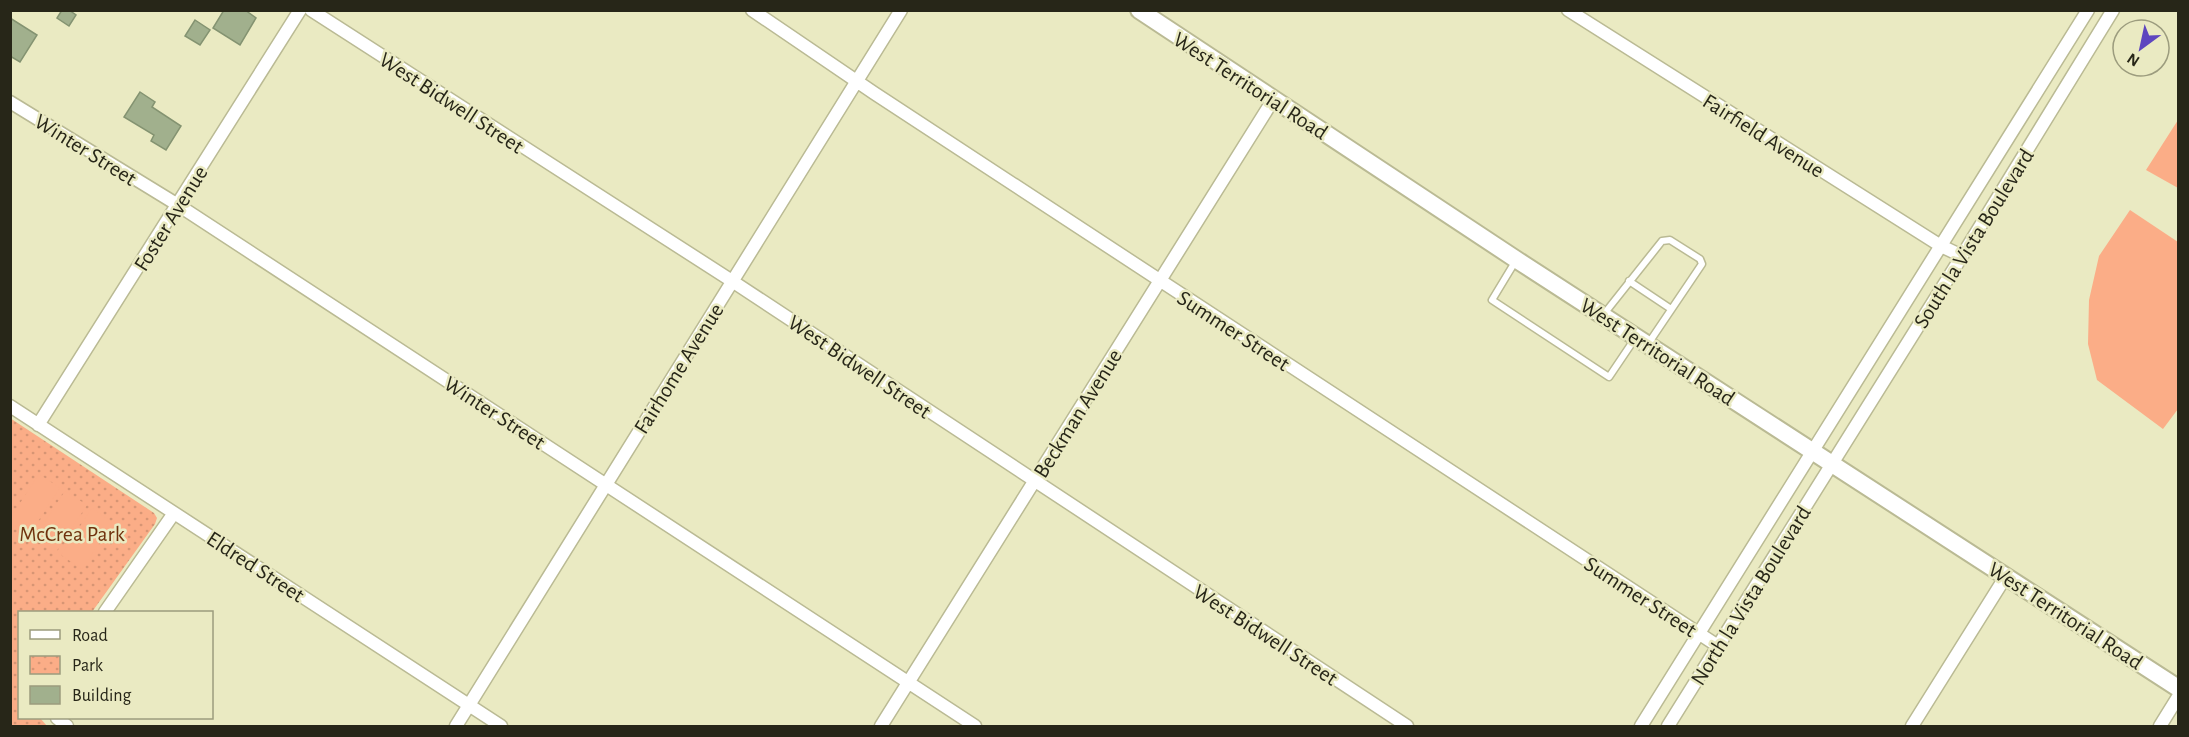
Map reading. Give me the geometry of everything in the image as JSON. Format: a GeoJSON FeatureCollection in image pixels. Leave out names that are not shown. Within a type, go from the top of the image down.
{"type":"FeatureCollection","features":[{"type":"Feature","properties":{"kind":"street","name":"Foster Avenue"},"geometry":{"type":"LineString","coordinates":[[38,425],[300,10]]}},
{"type":"Feature","properties":{"kind":"street","name":"West Bidwell Street"},"geometry":{"type":"LineString","coordinates":[[311,10],[732,281],[1035,483],[1407,726]]}},
{"type":"Feature","properties":{"kind":"street","name":"Summer Street"},"geometry":{"type":"LineString","coordinates":[[752,10],[856,81],[1718,646]]}},
{"type":"Feature","properties":{"kind":"street","name":"Fairhome Avenue"},"geometry":{"type":"LineString","coordinates":[[456,726],[901,10]]}},
{"type":"Feature","properties":{"kind":"street","name":"West Territorial Road"},"geometry":{"type":"LineString","coordinates":[[1139,10],[1516,260],[2178,688]]}},
{"type":"Feature","properties":{"kind":"street","name":"Fairfield Avenue"},"geometry":{"type":"LineString","coordinates":[[1568,10],[1941,246],[1962,256]]}},
{"type":"Feature","properties":{"kind":"street","name":"South la Vista Boulevard"},"geometry":{"type":"LineString","coordinates":[[1813,452],[2088,10]]}},
{"type":"Feature","properties":{"kind":"street","name":"South la Vista Boulevard"},"geometry":{"type":"LineString","coordinates":[[1833,464],[2113,10]]}},
{"type":"Feature","properties":{"kind":"street","name":"Beckman Avenue"},"geometry":{"type":"LineString","coordinates":[[881,726],[1273,100]]}},
{"type":"Feature","properties":{"kind":"street","name":"Winter Street"},"geometry":{"type":"LineString","coordinates":[[10,102],[178,206],[975,726]]}},
{"type":"Feature","properties":{"kind":"street","name":"Eldred Street"},"geometry":{"type":"LineString","coordinates":[[10,406],[501,726]]}},
{"type":"Feature","properties":{"kind":"street","name":"North la Vista Boulevard"},"geometry":{"type":"LineString","coordinates":[[1641,726],[1813,452]]}},
{"type":"Feature","properties":{"kind":"street","name":"North la Vista Boulevard"},"geometry":{"type":"LineString","coordinates":[[1668,726],[1833,464]]}},
{"type":"Feature","properties":{"kind":"street"},"geometry":{"type":"LineString","coordinates":[[106,611],[174,513]]}},
{"type":"Feature","properties":{"kind":"street"},"geometry":{"type":"LineString","coordinates":[[1912,726],[2006,576]]}},
{"type":"Feature","properties":{"kind":"street"},"geometry":{"type":"LineString","coordinates":[[2160,726],[2178,697]]}},
{"type":"Feature","properties":{"kind":"lane"},"geometry":{"type":"LineString","coordinates":[[1516,260],[1492,300],[1609,377],[1671,309],[1702,264],[1700,259],[1670,240],[1662,241],[1603,315]]}},
{"type":"Feature","properties":{"kind":"lane"},"geometry":{"type":"LineString","coordinates":[[1629,281],[1671,309]]}},
{"type":"Feature","properties":{"kind":"green space"},"geometry":{"type":"Polygon","coordinates":[[[2178,120],[2178,188],[2146,170],[2178,120]]]}},
{"type":"Feature","properties":{"kind":"green space"},"geometry":{"type":"Polygon","coordinates":[[[2130,210],[2178,242],[2178,409],[2163,429],[2097,380],[2088,344],[2089,300],[2099,256],[2130,210]]]}},
{"type":"Feature","properties":{"kind":"green space","name":"McCrea Park"},"geometry":{"type":"Polygon","coordinates":[[[10,418],[154,513],[157,518],[93,611],[18,611],[18,719],[41,719],[47,726],[11,726],[10,418]]]}},
{"type":"Feature","properties":{"kind":"green space"},"geometry":{"type":"Polygon","coordinates":[[[39,474],[60,488],[29,535],[11,523],[11,517],[39,474]]]}},
{"type":"Feature","properties":{"kind":"green space"},"geometry":{"type":"Polygon","coordinates":[[[65,491],[87,505],[56,552],[34,538],[65,491]]]}},
{"type":"Feature","properties":{"kind":"green space"},"geometry":{"type":"Polygon","coordinates":[[[92,508],[113,523],[82,569],[61,555],[92,508]]]}},
{"type":"Feature","properties":{"kind":"building"},"geometry":{"type":"Polygon","coordinates":[[[62,10],[69,10],[76,15],[69,26],[57,18],[62,10]]]}},
{"type":"Feature","properties":{"kind":"building"},"geometry":{"type":"Polygon","coordinates":[[[224,10],[245,10],[256,18],[240,45],[213,28],[224,10]]]}},
{"type":"Feature","properties":{"kind":"building"},"geometry":{"type":"Polygon","coordinates":[[[10,18],[37,35],[20,62],[10,56],[10,18]]]}},
{"type":"Feature","properties":{"kind":"building"},"geometry":{"type":"Polygon","coordinates":[[[195,20],[210,30],[200,45],[185,36],[195,20]]]}},
{"type":"Feature","properties":{"kind":"building"},"geometry":{"type":"Polygon","coordinates":[[[140,92],[155,102],[152,107],[181,126],[166,150],[151,141],[154,135],[124,117],[140,92]]]}}]}
